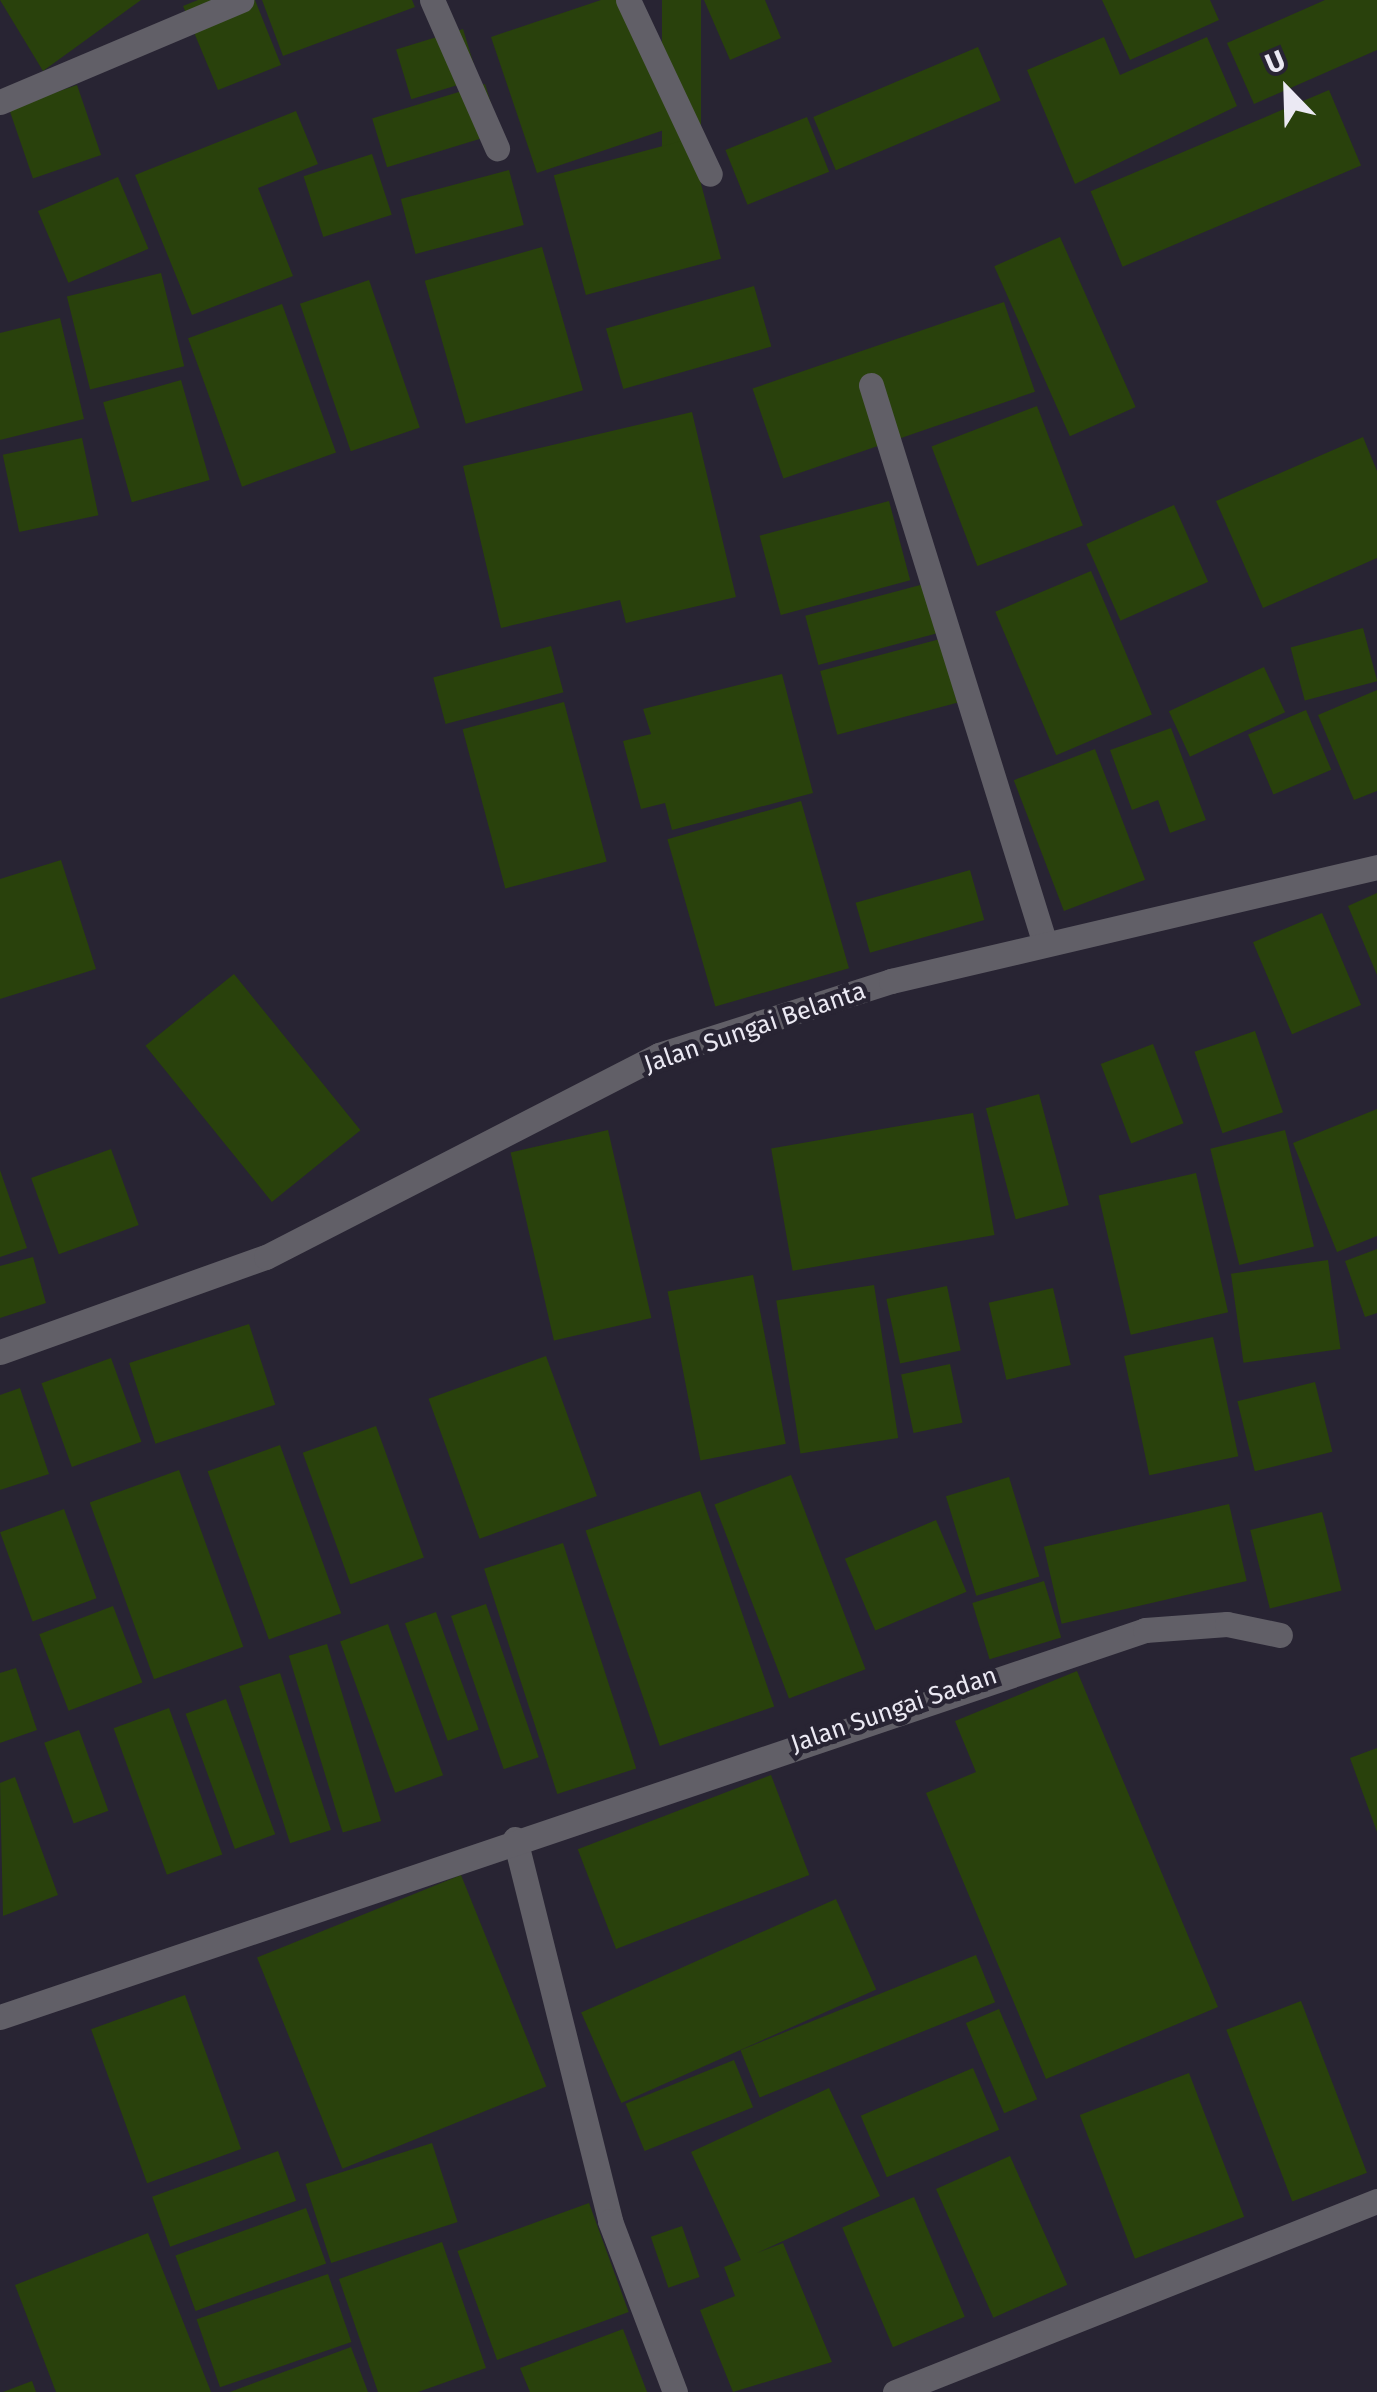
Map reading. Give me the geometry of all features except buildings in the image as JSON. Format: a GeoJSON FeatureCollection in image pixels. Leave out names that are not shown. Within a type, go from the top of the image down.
{"type":"FeatureCollection","features":[{"type":"Feature","properties":{"kind":"street"},"geometry":{"type":"LineString","coordinates":[[0,102],[241,0]]}},
{"type":"Feature","properties":{"kind":"street"},"geometry":{"type":"LineString","coordinates":[[432,0],[497,148]]}},
{"type":"Feature","properties":{"kind":"street"},"geometry":{"type":"LineString","coordinates":[[628,0],[710,174]]}},
{"type":"Feature","properties":{"kind":"street"},"geometry":{"type":"LineString","coordinates":[[871,386],[1044,944]]}},
{"type":"Feature","properties":{"kind":"street","name":"Jalan Sungai Belanta"},"geometry":{"type":"LineString","coordinates":[[0,1352],[266,1257],[659,1056],[891,980],[1377,868]]}},
{"type":"Feature","properties":{"kind":"street","name":"Jalan Sungai Sadan"},"geometry":{"type":"LineString","coordinates":[[0,2017],[514,1840],[1145,1630],[1227,1624],[1280,1634]]}},
{"type":"Feature","properties":{"kind":"street"},"geometry":{"type":"LineString","coordinates":[[514,1840],[610,2221],[675,2392]]}},
{"type":"Feature","properties":{"kind":"street"},"geometry":{"type":"LineString","coordinates":[[895,2392],[1377,2202]]}}]}
